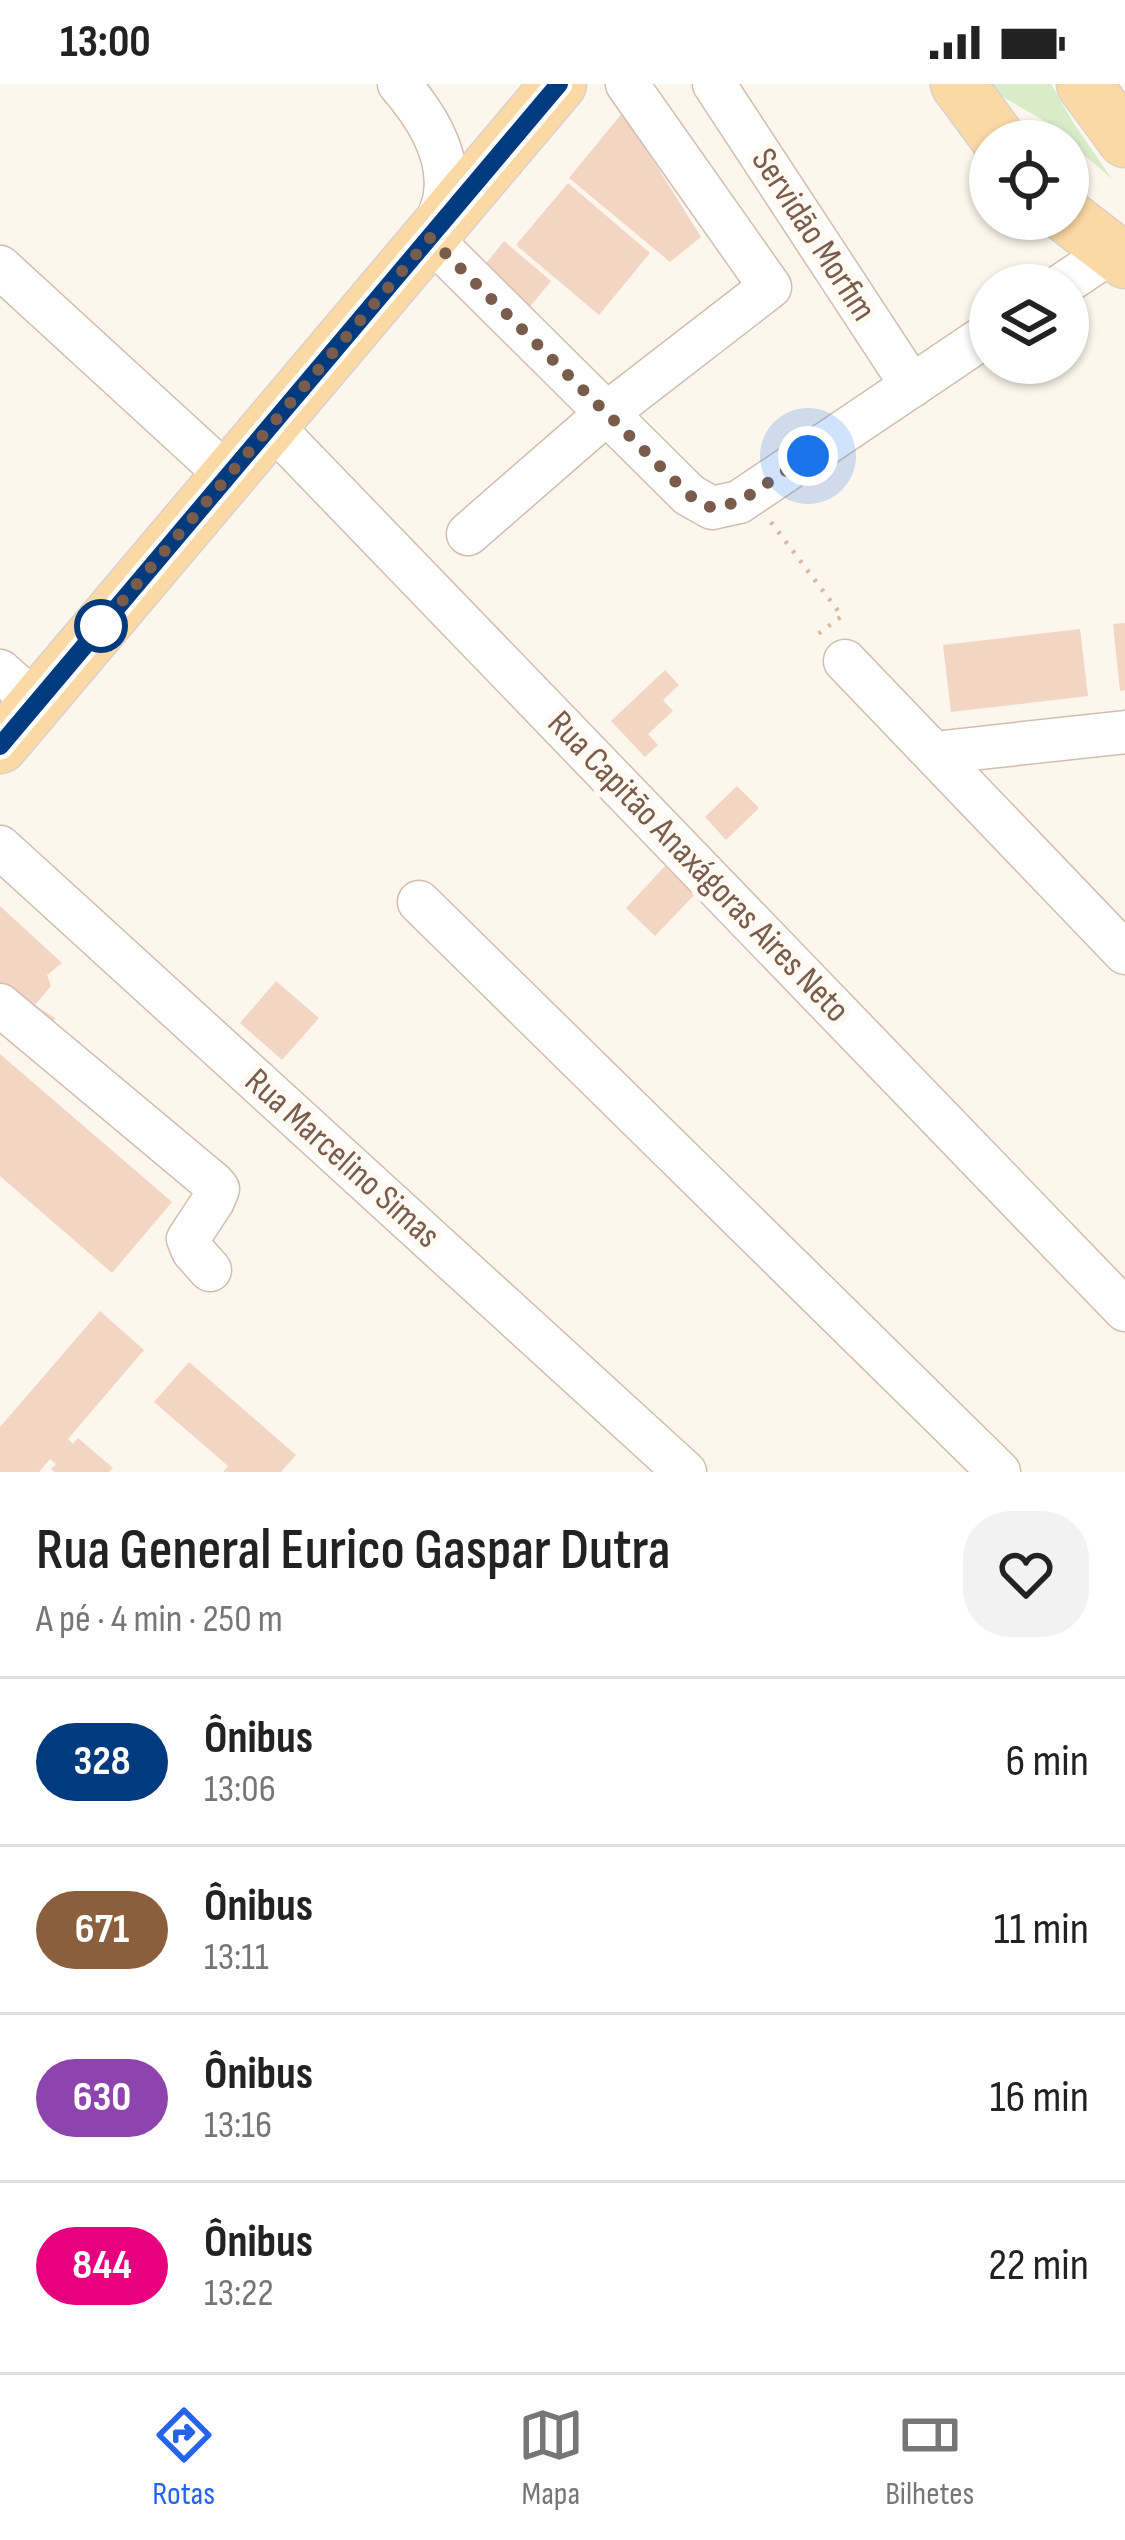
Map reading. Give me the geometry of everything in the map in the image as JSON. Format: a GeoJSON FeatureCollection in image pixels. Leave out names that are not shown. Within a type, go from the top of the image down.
{"type":"FeatureCollection","features":[{"type":"Feature","properties":{"kind":"main road"},"geometry":{"type":"LineString","coordinates":[[0,746],[18,687],[228,476],[560,84]]}},
{"type":"Feature","properties":{"kind":"main road"},"geometry":{"type":"LineString","coordinates":[[958,84],[985,120]]}},
{"type":"Feature","properties":{"kind":"main road"},"geometry":{"type":"LineString","coordinates":[[1084,84],[1125,140]]}},
{"type":"Feature","properties":{"kind":"main road"},"geometry":{"type":"LineString","coordinates":[[1089,234],[1118,257]]}},
{"type":"Feature","properties":{"kind":"street"},"geometry":{"type":"LineString","coordinates":[[400,84],[419,107],[443,165],[443,200],[430,238],[689,495],[712,508],[739,502],[969,347]]}},
{"type":"Feature","properties":{"kind":"street"},"geometry":{"type":"LineString","coordinates":[[468,534],[607,413],[770,287],[627,84]]}},
{"type":"Feature","properties":{"kind":"street","name":"Servidão Morfim"},"geometry":{"type":"LineString","coordinates":[[714,84],[912,386]]}},
{"type":"Feature","properties":{"kind":"street"},"geometry":{"type":"LineString","coordinates":[[1089,272],[1118,257]]}},
{"type":"Feature","properties":{"kind":"street"},"geometry":{"type":"LineString","coordinates":[[0,267],[228,476]]}},
{"type":"Feature","properties":{"kind":"street","name":"Rua Capitão Anaxágoras Aires Neto"},"geometry":{"type":"LineString","coordinates":[[272,424],[1125,1310]]}},
{"type":"Feature","properties":{"kind":"street"},"geometry":{"type":"LineString","coordinates":[[845,661],[1125,953]]}},
{"type":"Feature","properties":{"kind":"street"},"geometry":{"type":"LineString","coordinates":[[934,753],[1125,732]]}},
{"type":"Feature","properties":{"kind":"street","name":"Rua Marcelino Simas"},"geometry":{"type":"LineString","coordinates":[[0,847],[685,1472]]}},
{"type":"Feature","properties":{"kind":"street"},"geometry":{"type":"LineString","coordinates":[[419,902],[999,1472]]}},
{"type":"Feature","properties":{"kind":"street"},"geometry":{"type":"LineString","coordinates":[[0,1005],[213,1183],[218,1190],[213,1202],[188,1239],[210,1270]]}},
{"type":"Feature","properties":{"kind":"path"},"geometry":{"type":"LineString","coordinates":[[764,511],[842,616],[818,634],[845,661]]}},
{"type":"Feature","properties":{"kind":"green space"},"geometry":{"type":"Polygon","coordinates":[[[987,84],[1051,84],[1072,120],[1043,120],[987,84]]]}},
{"type":"Feature","properties":{"kind":"green space"},"geometry":{"type":"Polygon","coordinates":[[[1089,145],[1112,179],[1089,159],[1089,145]]]}},
{"type":"Feature","properties":{"kind":"building"},"geometry":{"type":"Polygon","coordinates":[[[623,112],[701,237],[670,262],[569,178],[623,112]]]}},
{"type":"Feature","properties":{"kind":"building"},"geometry":{"type":"Polygon","coordinates":[[[568,183],[650,253],[599,315],[516,245],[568,183]]]}},
{"type":"Feature","properties":{"kind":"building"},"geometry":{"type":"Polygon","coordinates":[[[504,241],[551,281],[525,313],[478,273],[504,241]]]}},
{"type":"Feature","properties":{"kind":"building"},"geometry":{"type":"Polygon","coordinates":[[[1125,623],[1125,690],[1120,691],[1113,624],[1125,623]]]}},
{"type":"Feature","properties":{"kind":"building"},"geometry":{"type":"Polygon","coordinates":[[[1080,629],[1088,696],[951,712],[943,645],[1080,629]]]}},
{"type":"Feature","properties":{"kind":"building"},"geometry":{"type":"Polygon","coordinates":[[[665,670],[679,685],[663,700],[673,711],[648,734],[658,745],[645,757],[611,721],[665,670]]]}},
{"type":"Feature","properties":{"kind":"building"},"geometry":{"type":"Polygon","coordinates":[[[737,786],[759,808],[726,840],[705,817],[737,786]]]}},
{"type":"Feature","properties":{"kind":"building"},"geometry":{"type":"Polygon","coordinates":[[[667,864],[697,892],[655,936],[626,908],[667,864]]]}},
{"type":"Feature","properties":{"kind":"building"},"geometry":{"type":"Polygon","coordinates":[[[0,906],[62,963],[47,975],[51,986],[35,1005],[55,1018],[47,1031],[0,990],[0,906]]]}},
{"type":"Feature","properties":{"kind":"building"},"geometry":{"type":"Polygon","coordinates":[[[276,981],[319,1018],[282,1060],[240,1023],[276,981]]]}},
{"type":"Feature","properties":{"kind":"building"},"geometry":{"type":"Polygon","coordinates":[[[0,1054],[172,1202],[112,1273],[0,1176],[0,1054]]]}},
{"type":"Feature","properties":{"kind":"building"},"geometry":{"type":"Polygon","coordinates":[[[100,1311],[144,1350],[68,1439],[73,1444],[78,1438],[113,1468],[109,1472],[55,1472],[51,1469],[56,1464],[50,1459],[39,1472],[0,1472],[0,1427],[100,1311]]]}},
{"type":"Feature","properties":{"kind":"building"},"geometry":{"type":"Polygon","coordinates":[[[189,1362],[296,1455],[281,1472],[223,1472],[228,1466],[154,1402],[189,1362]]]}},
{"type":"Feature","properties":{"kind":"bus line","name":"328"},"geometry":{"type":"LineString","coordinates":[[0,746],[559,84]]}},
{"type":"Feature","properties":{"kind":"route"},"geometry":{"type":"LineString","coordinates":[[101,626],[91,638],[430,238],[689,495],[712,508],[739,502],[808,456]]}}]}
